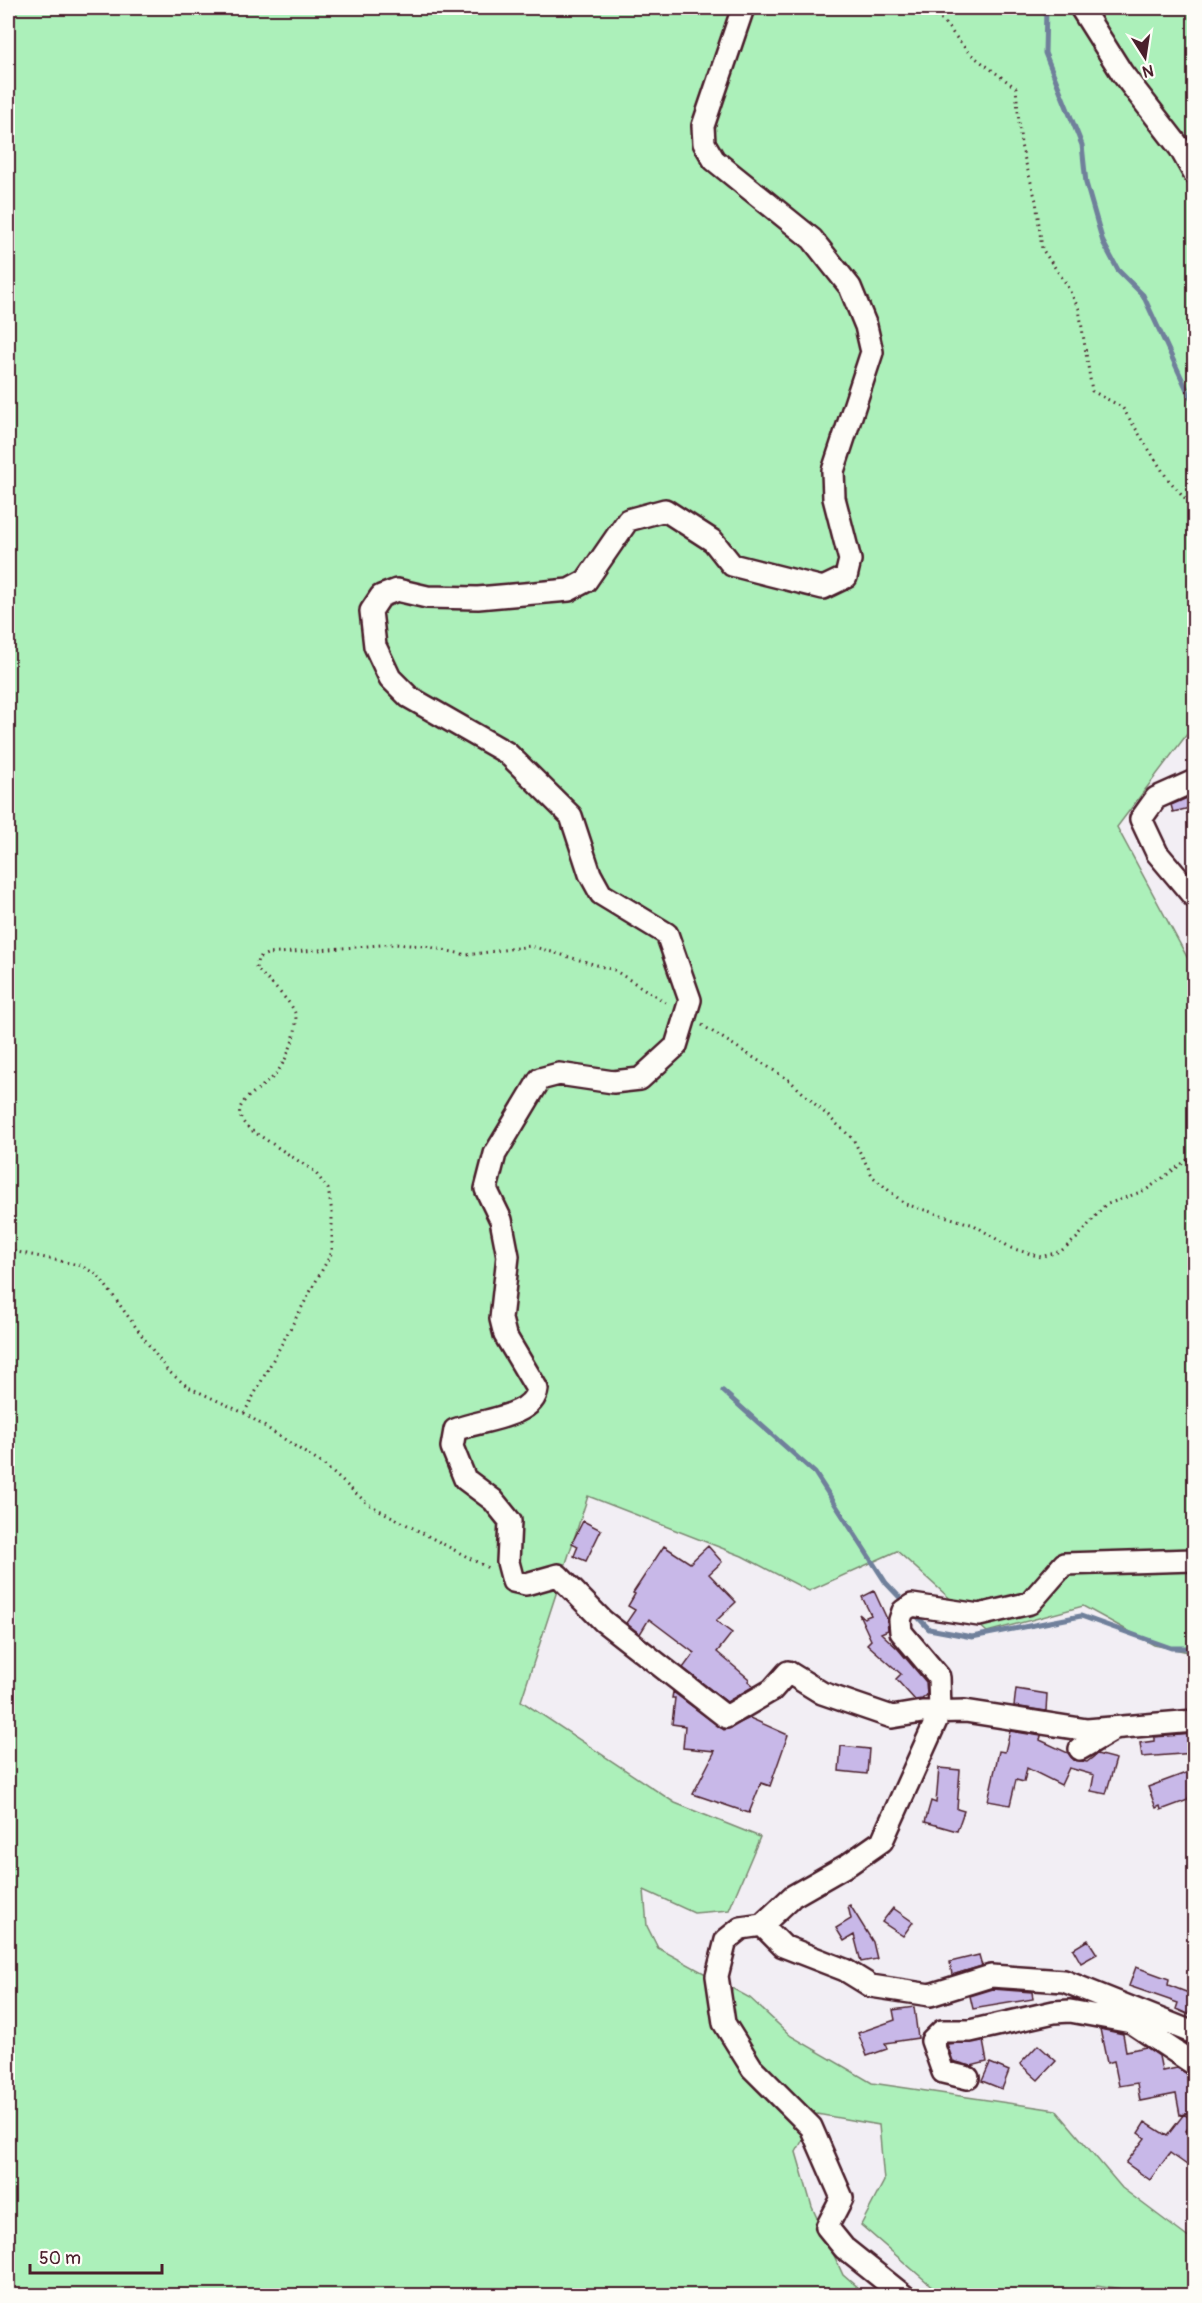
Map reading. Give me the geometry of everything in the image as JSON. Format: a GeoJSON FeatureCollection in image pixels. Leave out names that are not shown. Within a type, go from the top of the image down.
{"type":"FeatureCollection","features":[{"type":"Feature","properties":{"kind":"street"},"geometry":{"type":"LineString","coordinates":[[743,8],[703,126],[704,143],[714,160],[812,239],[850,287],[866,326],[872,352],[833,471],[834,498],[850,560],[846,577],[823,588],[732,565],[713,542],[665,510],[628,520],[586,581],[569,590],[478,598],[426,597],[397,591],[381,596],[371,611],[375,646],[390,678],[409,697],[507,753],[571,816],[590,874],[601,894],[667,934],[690,1000],[676,1046],[640,1079],[613,1082],[559,1074],[540,1079],[495,1154],[486,1189],[501,1220],[508,1256],[501,1319],[505,1335],[537,1389],[537,1396],[532,1404],[507,1416],[455,1430],[452,1447],[465,1479],[493,1500],[510,1521],[508,1562],[513,1581],[526,1584],[558,1575],[603,1622],[726,1717],[772,1690],[788,1672],[822,1693],[892,1717],[964,1712],[1088,1730],[1194,1720]]}},
{"type":"Feature","properties":{"kind":"street"},"geometry":{"type":"LineString","coordinates":[[1081,8],[1122,73],[1180,148],[1194,173]]}},
{"type":"Feature","properties":{"kind":"street"},"geometry":{"type":"LineString","coordinates":[[1194,781],[1156,798],[1141,819],[1157,853],[1194,897]]}},
{"type":"Feature","properties":{"kind":"street"},"geometry":{"type":"LineString","coordinates":[[904,2295],[844,2248],[827,2227],[842,2198],[810,2127],[752,2068],[724,2023],[717,1976],[726,1940],[741,1928],[762,1924],[793,1896],[849,1864],[882,1841],[940,1712],[939,1677],[901,1632],[900,1620],[903,1611],[912,1605],[979,1615],[1030,1602],[1064,1564],[1194,1560]]}},
{"type":"Feature","properties":{"kind":"street"},"geometry":{"type":"LineString","coordinates":[[1080,1749],[1117,1727]]}},
{"type":"Feature","properties":{"kind":"street"},"geometry":{"type":"LineString","coordinates":[[762,1924],[783,1946],[845,1970],[872,1986],[930,1995],[991,1976],[1064,1981],[1194,2032]]}},
{"type":"Feature","properties":{"kind":"street"},"geometry":{"type":"LineString","coordinates":[[968,2078],[942,2072],[932,2042],[942,2031],[969,2031],[1054,2012],[1070,2011],[1131,2022],[1194,2064]]}},
{"type":"Feature","properties":{"kind":"path"},"geometry":{"type":"LineString","coordinates":[[919,8],[943,21],[969,53],[1016,88],[1021,145],[1036,201],[1042,249],[1065,282],[1079,309],[1092,391],[1122,407],[1167,478],[1194,508]]}},
{"type":"Feature","properties":{"kind":"path"},"geometry":{"type":"LineString","coordinates":[[244,1413],[332,1252],[332,1212],[328,1190],[314,1171],[250,1130],[242,1123],[239,1113],[242,1102],[275,1075],[297,1032],[295,1011],[256,968],[258,958],[267,954],[393,944],[425,946],[467,955],[531,946],[614,969],[789,1080],[853,1139],[873,1177],[905,1204],[974,1225],[1011,1248],[1041,1257],[1061,1251],[1077,1238],[1105,1205],[1146,1190],[1194,1155]]}},
{"type":"Feature","properties":{"kind":"path"},"geometry":{"type":"LineString","coordinates":[[8,1250],[79,1265],[98,1275],[167,1370],[188,1388],[244,1413],[324,1465],[368,1504],[513,1581]]}},
{"type":"Feature","properties":{"kind":"green space"},"geometry":{"type":"Polygon","coordinates":[[[8,8],[1194,8],[1194,725],[1117,827],[1194,970],[1194,1653],[1154,1645],[1083,1606],[987,1632],[897,1551],[809,1591],[742,1556],[588,1496],[521,1701],[675,1803],[760,1837],[729,1910],[694,1913],[644,1890],[647,1926],[658,1948],[750,1998],[791,2036],[872,2083],[1056,2110],[1122,2188],[1194,2242],[1194,2295],[1130,2295],[1121,2289],[1097,2285],[1090,2295],[942,2295],[861,2225],[884,2181],[879,2125],[817,2114],[796,2152],[812,2207],[843,2275],[866,2295],[8,2296],[8,8]]]}},
{"type":"Feature","properties":{"kind":"building"},"geometry":{"type":"Polygon","coordinates":[[[1194,795],[1194,807],[1173,812],[1171,805],[1194,795]]]}},
{"type":"Feature","properties":{"kind":"building"},"geometry":{"type":"Polygon","coordinates":[[[583,1521],[601,1530],[586,1561],[574,1556],[578,1546],[572,1543],[583,1521]]]}},
{"type":"Feature","properties":{"kind":"building"},"geometry":{"type":"Polygon","coordinates":[[[664,1546],[690,1563],[708,1546],[722,1562],[709,1574],[736,1602],[716,1621],[732,1633],[717,1652],[754,1686],[727,1702],[683,1668],[694,1653],[649,1619],[640,1634],[626,1623],[635,1610],[628,1606],[635,1594],[633,1593],[664,1546]]]}},
{"type":"Feature","properties":{"kind":"building"},"geometry":{"type":"Polygon","coordinates":[[[874,1591],[887,1619],[888,1630],[881,1633],[926,1682],[927,1695],[922,1699],[915,1700],[896,1679],[901,1674],[867,1644],[871,1640],[859,1614],[864,1618],[871,1615],[862,1597],[874,1591]]]}},
{"type":"Feature","properties":{"kind":"building"},"geometry":{"type":"Polygon","coordinates":[[[1016,1689],[1047,1694],[1046,1711],[1014,1706],[1016,1689]]]}},
{"type":"Feature","properties":{"kind":"building"},"geometry":{"type":"Polygon","coordinates":[[[673,1692],[724,1730],[750,1718],[788,1735],[770,1786],[761,1783],[749,1813],[693,1794],[715,1751],[683,1748],[685,1726],[672,1724],[675,1698],[672,1698],[673,1692]]]}},
{"type":"Feature","properties":{"kind":"building"},"geometry":{"type":"Polygon","coordinates":[[[1010,1731],[1041,1736],[1040,1740],[1068,1753],[1074,1760],[1087,1762],[1097,1754],[1116,1759],[1106,1794],[1091,1791],[1094,1775],[1069,1768],[1061,1785],[1027,1768],[1024,1782],[1016,1780],[1010,1805],[988,1801],[999,1751],[1005,1752],[1010,1731]]]}},
{"type":"Feature","properties":{"kind":"building"},"geometry":{"type":"Polygon","coordinates":[[[1194,1734],[1194,1753],[1142,1757],[1140,1743],[1154,1741],[1154,1737],[1194,1734]]]}},
{"type":"Feature","properties":{"kind":"building"},"geometry":{"type":"Polygon","coordinates":[[[841,1746],[869,1749],[867,1774],[839,1771],[841,1746]]]}},
{"type":"Feature","properties":{"kind":"building"},"geometry":{"type":"Polygon","coordinates":[[[939,1768],[960,1770],[957,1809],[964,1811],[957,1831],[925,1822],[931,1801],[936,1803],[939,1768]]]}},
{"type":"Feature","properties":{"kind":"building"},"geometry":{"type":"Polygon","coordinates":[[[1194,1770],[1188,1800],[1161,1810],[1160,1806],[1156,1808],[1148,1787],[1194,1770]]]}},
{"type":"Feature","properties":{"kind":"building"},"geometry":{"type":"Polygon","coordinates":[[[850,1905],[873,1942],[877,1959],[861,1962],[854,1935],[844,1941],[836,1928],[851,1919],[848,1906],[850,1905]]]}},
{"type":"Feature","properties":{"kind":"building"},"geometry":{"type":"Polygon","coordinates":[[[893,1908],[913,1922],[903,1936],[882,1922],[893,1908]]]}},
{"type":"Feature","properties":{"kind":"building"},"geometry":{"type":"Polygon","coordinates":[[[1088,1940],[1097,1954],[1081,1963],[1073,1949],[1088,1940]]]}},
{"type":"Feature","properties":{"kind":"building"},"geometry":{"type":"Polygon","coordinates":[[[979,1955],[982,1966],[952,1975],[950,1962],[979,1955]]]}},
{"type":"Feature","properties":{"kind":"building"},"geometry":{"type":"Polygon","coordinates":[[[1136,1967],[1169,1979],[1168,1985],[1194,1995],[1194,2017],[1176,2009],[1178,2003],[1129,1986],[1136,1967]]]}},
{"type":"Feature","properties":{"kind":"building"},"geometry":{"type":"Polygon","coordinates":[[[993,1989],[1032,1992],[1033,1999],[973,2009],[970,1996],[993,1989]]]}},
{"type":"Feature","properties":{"kind":"building"},"geometry":{"type":"Polygon","coordinates":[[[914,2007],[918,2038],[885,2043],[887,2049],[867,2056],[858,2033],[895,2020],[893,2010],[914,2007]]]}},
{"type":"Feature","properties":{"kind":"building"},"geometry":{"type":"Polygon","coordinates":[[[1100,2029],[1123,2034],[1126,2051],[1146,2047],[1159,2056],[1162,2071],[1177,2068],[1194,2077],[1194,2112],[1180,2115],[1176,2094],[1140,2101],[1137,2083],[1119,2086],[1114,2061],[1107,2063],[1100,2029]]]}},
{"type":"Feature","properties":{"kind":"building"},"geometry":{"type":"Polygon","coordinates":[[[983,2041],[987,2062],[971,2066],[953,2061],[947,2044],[983,2041]]]}},
{"type":"Feature","properties":{"kind":"building"},"geometry":{"type":"Polygon","coordinates":[[[1038,2045],[1056,2061],[1038,2080],[1020,2064],[1038,2045]]]}},
{"type":"Feature","properties":{"kind":"building"},"geometry":{"type":"Polygon","coordinates":[[[990,2063],[1009,2071],[1002,2089],[982,2081],[990,2063]]]}},
{"type":"Feature","properties":{"kind":"building"},"geometry":{"type":"Polygon","coordinates":[[[1184,2114],[1193,2121],[1186,2131],[1194,2138],[1194,2155],[1187,2165],[1170,2153],[1150,2180],[1126,2163],[1145,2138],[1138,2133],[1145,2122],[1167,2136],[1184,2114]]]}},
{"type":"Feature","properties":{"kind":"waterway"},"geometry":{"type":"LineString","coordinates":[[1046,8],[1045,53],[1082,145],[1086,183],[1103,242],[1118,270],[1143,295],[1194,405]]}},
{"type":"Feature","properties":{"kind":"waterway"},"geometry":{"type":"LineString","coordinates":[[723,1391],[815,1473],[886,1583],[906,1604]]}},
{"type":"Feature","properties":{"kind":"waterway"},"geometry":{"type":"LineString","coordinates":[[914,1613],[929,1629],[972,1637],[1081,1616],[1171,1648],[1194,1648]]}}]}
